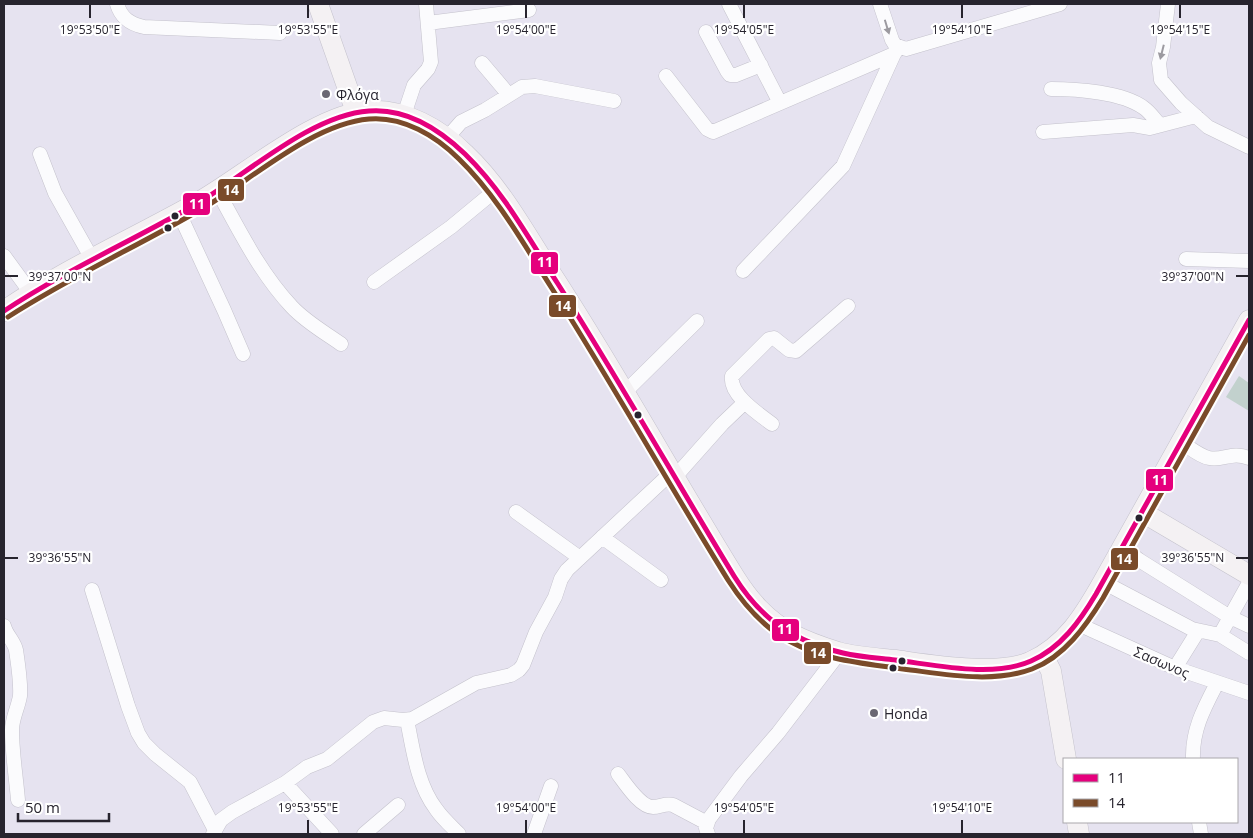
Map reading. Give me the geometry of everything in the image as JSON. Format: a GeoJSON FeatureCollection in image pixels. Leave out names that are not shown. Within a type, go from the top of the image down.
{"type":"FeatureCollection","features":[{"type":"Feature","properties":{"kind":"main road"},"geometry":{"type":"LineString","coordinates":[[318,4],[356,112]]}},
{"type":"Feature","properties":{"kind":"main road"},"geometry":{"type":"LineString","coordinates":[[4,311],[31,293],[179,213],[318,127],[336,118],[356,112],[379,111],[404,116],[431,128],[447,138],[466,154],[496,189],[568,299],[744,592],[770,620],[807,641],[840,652],[919,663],[980,668],[1014,667],[1030,662],[1043,655],[1068,635],[1078,624],[1249,320]]}},
{"type":"Feature","properties":{"kind":"main road"},"geometry":{"type":"LineString","coordinates":[[1142,512],[1249,575]]}},
{"type":"Feature","properties":{"kind":"main road"},"geometry":{"type":"LineString","coordinates":[[1043,655],[1051,671],[1066,758]]}},
{"type":"Feature","properties":{"kind":"street"},"geometry":{"type":"LineString","coordinates":[[117,4],[126,20],[134,25],[144,27],[280,32]]}},
{"type":"Feature","properties":{"kind":"street"},"geometry":{"type":"LineString","coordinates":[[404,116],[414,85],[428,69],[431,62],[426,4]]}},
{"type":"Feature","properties":{"kind":"street"},"geometry":{"type":"LineString","coordinates":[[729,4],[780,103]]}},
{"type":"Feature","properties":{"kind":"street"},"geometry":{"type":"LineString","coordinates":[[743,271],[843,166],[851,152],[896,51],[880,4]]}},
{"type":"Feature","properties":{"kind":"street"},"geometry":{"type":"LineString","coordinates":[[666,76],[707,129],[710,132],[715,132],[896,51],[912,48],[1060,4]]}},
{"type":"Feature","properties":{"kind":"street"},"geometry":{"type":"LineString","coordinates":[[1168,4],[1159,63],[1159,72],[1166,87],[1208,127],[1249,147]]}},
{"type":"Feature","properties":{"kind":"street"},"geometry":{"type":"LineString","coordinates":[[428,23],[529,10]]}},
{"type":"Feature","properties":{"kind":"street"},"geometry":{"type":"LineString","coordinates":[[706,32],[730,75],[736,75],[761,65]]}},
{"type":"Feature","properties":{"kind":"street"},"geometry":{"type":"LineString","coordinates":[[482,63],[509,95]]}},
{"type":"Feature","properties":{"kind":"street"},"geometry":{"type":"LineString","coordinates":[[447,138],[461,122],[481,113],[522,87],[531,86],[614,101]]}},
{"type":"Feature","properties":{"kind":"street"},"geometry":{"type":"LineString","coordinates":[[1050,89],[1079,89],[1130,100],[1146,109],[1160,125]]}},
{"type":"Feature","properties":{"kind":"street"},"geometry":{"type":"LineString","coordinates":[[1042,132],[1133,125],[1150,128],[1196,116]]}},
{"type":"Feature","properties":{"kind":"street"},"geometry":{"type":"LineString","coordinates":[[40,154],[55,193],[92,259]]}},
{"type":"Feature","properties":{"kind":"street"},"geometry":{"type":"LineString","coordinates":[[374,282],[451,227],[496,189]]}},
{"type":"Feature","properties":{"kind":"street"},"geometry":{"type":"LineString","coordinates":[[217,190],[256,260],[281,294],[307,321],[341,344]]}},
{"type":"Feature","properties":{"kind":"street"},"geometry":{"type":"LineString","coordinates":[[179,213],[243,354]]}},
{"type":"Feature","properties":{"kind":"street"},"geometry":{"type":"LineString","coordinates":[[4,256],[31,293]]}},
{"type":"Feature","properties":{"kind":"street"},"geometry":{"type":"LineString","coordinates":[[1186,258],[1249,261]]}},
{"type":"Feature","properties":{"kind":"street"},"geometry":{"type":"LineString","coordinates":[[772,424],[744,403],[732,383],[732,376],[766,340],[774,338],[789,350],[796,351],[848,306]]}},
{"type":"Feature","properties":{"kind":"street"},"geometry":{"type":"LineString","coordinates":[[624,393],[697,321]]}},
{"type":"Feature","properties":{"kind":"street"},"geometry":{"type":"LineString","coordinates":[[214,832],[221,820],[232,812],[285,783],[307,767],[332,755],[378,719],[407,720],[416,718],[476,683],[512,675],[519,670],[523,665],[536,632],[555,597],[560,579],[602,537],[673,476],[744,403]]}},
{"type":"Feature","properties":{"kind":"street"},"geometry":{"type":"LineString","coordinates":[[1181,442],[1207,458],[1213,459],[1235,454],[1249,458]]}},
{"type":"Feature","properties":{"kind":"street"},"geometry":{"type":"LineString","coordinates":[[516,512],[580,558]]}},
{"type":"Feature","properties":{"kind":"street"},"geometry":{"type":"LineString","coordinates":[[602,537],[661,580]]}},
{"type":"Feature","properties":{"kind":"street"},"geometry":{"type":"LineString","coordinates":[[1122,547],[1139,560],[1249,626]]}},
{"type":"Feature","properties":{"kind":"street"},"geometry":{"type":"LineString","coordinates":[[1103,582],[1192,629],[1220,635],[1249,653]]}},
{"type":"Feature","properties":{"kind":"street"},"geometry":{"type":"LineString","coordinates":[[1220,635],[1249,583]]}},
{"type":"Feature","properties":{"kind":"street"},"geometry":{"type":"LineString","coordinates":[[92,590],[138,733],[144,743],[155,754],[190,782],[214,832]]}},
{"type":"Feature","properties":{"kind":"street","name":"Σασωνος"},"geometry":{"type":"LineString","coordinates":[[1078,624],[1175,668],[1249,693]]}},
{"type":"Feature","properties":{"kind":"street"},"geometry":{"type":"LineString","coordinates":[[4,626],[16,648],[20,688],[20,698],[13,721],[8,756],[18,800]]}},
{"type":"Feature","properties":{"kind":"street"},"geometry":{"type":"LineString","coordinates":[[1175,668],[1198,630]]}},
{"type":"Feature","properties":{"kind":"street"},"geometry":{"type":"LineString","coordinates":[[618,774],[643,804],[651,807],[667,804],[673,805],[708,829],[741,776],[778,733],[840,652]]}},
{"type":"Feature","properties":{"kind":"street"},"geometry":{"type":"LineString","coordinates":[[1193,758],[1194,739],[1198,722],[1217,683]]}},
{"type":"Feature","properties":{"kind":"street"},"geometry":{"type":"LineString","coordinates":[[407,720],[417,766],[424,787],[434,807],[459,834]]}},
{"type":"Feature","properties":{"kind":"street"},"geometry":{"type":"LineString","coordinates":[[285,783],[332,834]]}},
{"type":"Feature","properties":{"kind":"street"},"geometry":{"type":"LineString","coordinates":[[534,834],[551,786]]}},
{"type":"Feature","properties":{"kind":"street"},"geometry":{"type":"LineString","coordinates":[[364,834],[398,805]]}},
{"type":"Feature","properties":{"kind":"shaded area"},"geometry":{"type":"Polygon","coordinates":[[[1239,376],[1249,383],[1249,411],[1226,397],[1239,376]]]}},
{"type":"Feature","properties":{"kind":"transit line","name":"11"},"geometry":{"type":"LineString","coordinates":[[4,311],[51,282],[198,203],[302,134],[347,115],[369,111],[383,111],[409,117],[422,122],[455,145],[479,169],[504,200],[603,356],[734,576],[759,609],[784,629],[817,645],[837,651],[964,669],[999,669],[1031,661],[1052,649],[1069,633],[1096,594],[1249,320]]}},
{"type":"Feature","properties":{"kind":"transit line","name":"14"},"geometry":{"type":"LineString","coordinates":[[8,317],[31,302],[200,210],[281,156],[325,131],[347,123],[369,119],[382,119],[406,124],[429,135],[450,151],[473,173],[497,204],[574,323],[728,580],[747,607],[762,622],[789,641],[803,648],[831,657],[859,663],[935,673],[984,677],[1017,674],[1044,664],[1064,649],[1082,630],[1103,598],[1249,335]]}},
{"type":"Feature","properties":{"kind":"place","name":"Φλόγα"},"geometry":{"type":"Point","coordinates":[326,94]}},
{"type":"Feature","properties":{"kind":"place","name":"Honda"},"geometry":{"type":"Point","coordinates":[874,713]}}]}
